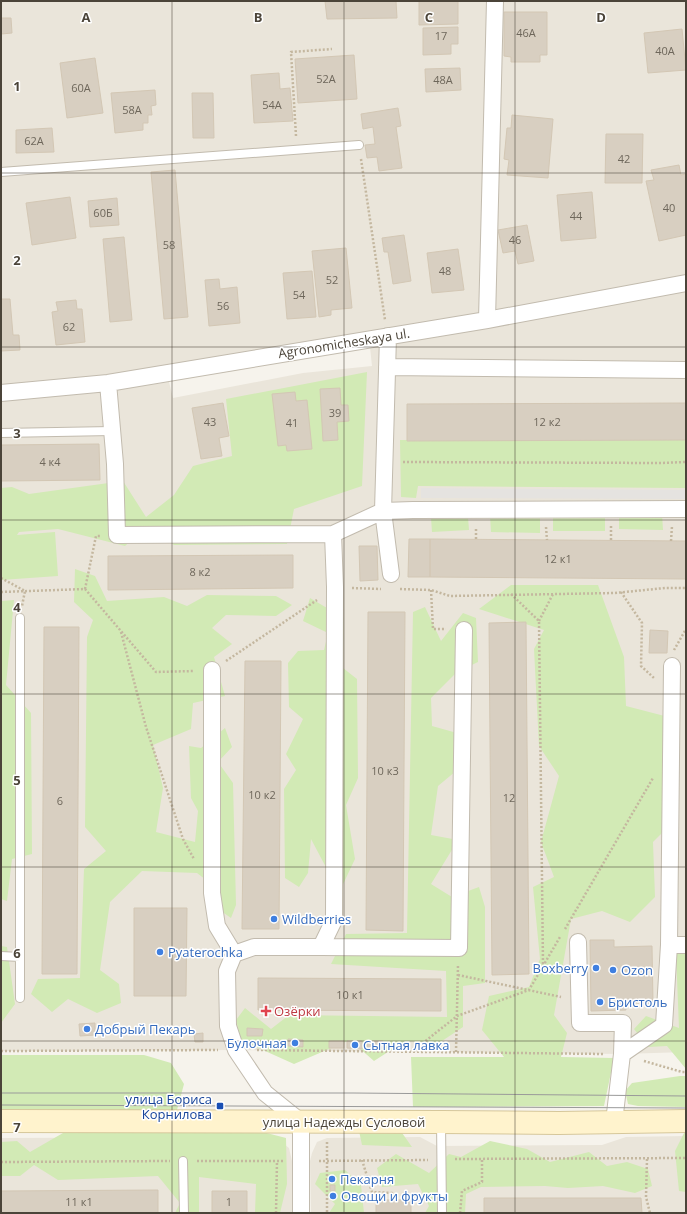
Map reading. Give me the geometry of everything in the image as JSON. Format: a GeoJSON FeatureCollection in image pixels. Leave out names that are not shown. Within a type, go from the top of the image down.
{"type":"FeatureCollection","features":[{"type":"Feature","properties":{"kind":"main road","name":"улица Надежды Сусловой"},"geometry":{"type":"LineString","coordinates":[[1,1121],[559,1123],[686,1121]]}},
{"type":"Feature","properties":{"kind":"street"},"geometry":{"type":"LineString","coordinates":[[487,320],[495,1]]}},
{"type":"Feature","properties":{"kind":"street","name":"Agronomicheskaya ul."},"geometry":{"type":"LineString","coordinates":[[1,393],[108,383],[487,320],[686,283]]}},
{"type":"Feature","properties":{"kind":"street"},"geometry":{"type":"LineString","coordinates":[[388,336],[383,511],[395,578]]}},
{"type":"Feature","properties":{"kind":"street"},"geometry":{"type":"LineString","coordinates":[[387,367],[686,370]]}},
{"type":"Feature","properties":{"kind":"street"},"geometry":{"type":"LineString","coordinates":[[108,383],[115,464],[117,535],[333,534],[383,511],[686,509]]}},
{"type":"Feature","properties":{"kind":"street"},"geometry":{"type":"LineString","coordinates":[[321,947],[334,920],[335,587],[333,534]]}},
{"type":"Feature","properties":{"kind":"street"},"geometry":{"type":"LineString","coordinates":[[301,1213],[301,1122],[265,1093],[236,1050],[228,1026],[227,971],[234,954],[254,947],[459,948],[464,630]]}},
{"type":"Feature","properties":{"kind":"street"},"geometry":{"type":"LineString","coordinates":[[622,1054],[664,1025],[669,945],[672,666]]}},
{"type":"Feature","properties":{"kind":"street"},"geometry":{"type":"LineString","coordinates":[[212,670],[212,893],[217,926],[234,954]]}},
{"type":"Feature","properties":{"kind":"street"},"geometry":{"type":"LineString","coordinates":[[578,942],[580,1023],[623,1022],[622,1054],[614,1122]]}},
{"type":"Feature","properties":{"kind":"street"},"geometry":{"type":"LineString","coordinates":[[669,945],[686,945]]}},
{"type":"Feature","properties":{"kind":"lane"},"geometry":{"type":"LineString","coordinates":[[1,172],[359,145]]}},
{"type":"Feature","properties":{"kind":"lane"},"geometry":{"type":"LineString","coordinates":[[1,433],[112,431]]}},
{"type":"Feature","properties":{"kind":"lane"},"geometry":{"type":"LineString","coordinates":[[20,618],[20,998]]}},
{"type":"Feature","properties":{"kind":"lane"},"geometry":{"type":"LineString","coordinates":[[1,956],[20,956]]}},
{"type":"Feature","properties":{"kind":"lane"},"geometry":{"type":"LineString","coordinates":[[441,1122],[442,1213]]}},
{"type":"Feature","properties":{"kind":"lane"},"geometry":{"type":"LineString","coordinates":[[184,1161],[184,1213]]}},
{"type":"Feature","properties":{"kind":"path"},"geometry":{"type":"LineString","coordinates":[[297,149],[291,52],[332,49]]}},
{"type":"Feature","properties":{"kind":"path"},"geometry":{"type":"LineString","coordinates":[[359,145],[388,336]]}},
{"type":"Feature","properties":{"kind":"path"},"geometry":{"type":"LineString","coordinates":[[403,462],[686,462]]}},
{"type":"Feature","properties":{"kind":"path"},"geometry":{"type":"LineString","coordinates":[[84,589],[96,536],[117,535]]}},
{"type":"Feature","properties":{"kind":"path"},"geometry":{"type":"LineString","coordinates":[[1,578],[25,591]]}},
{"type":"Feature","properties":{"kind":"path"},"geometry":{"type":"LineString","coordinates":[[395,578],[400,589]]}},
{"type":"Feature","properties":{"kind":"path"},"geometry":{"type":"LineString","coordinates":[[84,589],[156,672],[212,670],[335,587]]}},
{"type":"Feature","properties":{"kind":"path"},"geometry":{"type":"LineString","coordinates":[[432,629],[431,590],[450,596],[621,592],[665,588],[686,588]]}},
{"type":"Feature","properties":{"kind":"path"},"geometry":{"type":"LineString","coordinates":[[1,592],[84,589]]}},
{"type":"Feature","properties":{"kind":"path"},"geometry":{"type":"LineString","coordinates":[[621,592],[642,622],[641,666],[671,695]]}},
{"type":"Feature","properties":{"kind":"path"},"geometry":{"type":"LineString","coordinates":[[511,594],[539,621]]}},
{"type":"Feature","properties":{"kind":"path"},"geometry":{"type":"LineString","coordinates":[[543,966],[539,621],[553,594]]}},
{"type":"Feature","properties":{"kind":"path"},"geometry":{"type":"LineString","coordinates":[[672,666],[674,650],[686,629]]}},
{"type":"Feature","properties":{"kind":"path"},"geometry":{"type":"LineString","coordinates":[[120,630],[146,727],[183,839],[194,860]]}},
{"type":"Feature","properties":{"kind":"path"},"geometry":{"type":"LineString","coordinates":[[412,1052],[457,1016],[529,990],[655,774]]}},
{"type":"Feature","properties":{"kind":"path"},"geometry":{"type":"LineString","coordinates":[[456,1052],[459,948]]}},
{"type":"Feature","properties":{"kind":"path"},"geometry":{"type":"LineString","coordinates":[[458,975],[580,1001]]}},
{"type":"Feature","properties":{"kind":"path"},"geometry":{"type":"LineString","coordinates":[[1,1051],[236,1050],[622,1054],[686,1072]]}},
{"type":"Feature","properties":{"kind":"path"},"geometry":{"type":"LineString","coordinates":[[326,1122],[327,1213]]}},
{"type":"Feature","properties":{"kind":"path"},"geometry":{"type":"LineString","coordinates":[[1,1162],[686,1158]]}},
{"type":"Feature","properties":{"kind":"path"},"geometry":{"type":"LineString","coordinates":[[460,1213],[462,1190],[482,1182],[482,1159]]}},
{"type":"Feature","properties":{"kind":"path"},"geometry":{"type":"LineString","coordinates":[[647,1159],[646,1197],[650,1213]]}},
{"type":"Feature","properties":{"kind":"path"},"geometry":{"type":"LineString","coordinates":[[362,1160],[372,1192],[392,1193],[393,1200]]}},
{"type":"Feature","properties":{"kind":"path"},"geometry":{"type":"LineString","coordinates":[[276,1161],[276,1213]]}},
{"type":"Feature","properties":{"kind":"shaded area"},"geometry":{"type":"Polygon","coordinates":[[[1,1],[686,1],[686,283],[1,393],[1,1]]]}},
{"type":"Feature","properties":{"kind":"shaded area"},"geometry":{"type":"Polygon","coordinates":[[[686,289],[686,1052],[622,1054],[236,1050],[1,1051],[1,401],[103,392],[169,382],[173,398],[303,373],[372,366],[370,347],[686,289]]]}},
{"type":"Feature","properties":{"kind":"shaded area"},"geometry":{"type":"Polygon","coordinates":[[[421,488],[686,490],[686,499],[421,498],[421,488]]]}},
{"type":"Feature","properties":{"kind":"shaded area"},"geometry":{"type":"Polygon","coordinates":[[[686,1136],[686,1213],[311,1213],[310,1161],[317,1142],[327,1138],[420,1137],[437,1146],[602,1145],[626,1137],[686,1136]]]}},
{"type":"Feature","properties":{"kind":"shaded area"},"geometry":{"type":"Polygon","coordinates":[[[275,1137],[289,1148],[292,1161],[292,1213],[1,1213],[1,1138],[275,1137]]]}},
{"type":"Feature","properties":{"kind":"green space"},"geometry":{"type":"Polygon","coordinates":[[[367,372],[362,486],[294,509],[287,544],[174,545],[147,526],[125,546],[58,529],[19,532],[17,535],[55,532],[58,576],[1,580],[1,488],[12,487],[29,494],[123,481],[146,517],[174,495],[193,466],[232,456],[226,399],[367,372]]]}},
{"type":"Feature","properties":{"kind":"green space"},"geometry":{"type":"Polygon","coordinates":[[[400,440],[686,440],[686,488],[418,486],[416,498],[401,497],[400,440]]]}},
{"type":"Feature","properties":{"kind":"green space"},"geometry":{"type":"Polygon","coordinates":[[[540,514],[540,533],[491,532],[490,515],[540,514]]]}},
{"type":"Feature","properties":{"kind":"green space"},"geometry":{"type":"Polygon","coordinates":[[[553,514],[605,514],[605,531],[553,531],[553,514]]]}},
{"type":"Feature","properties":{"kind":"green space"},"geometry":{"type":"Polygon","coordinates":[[[619,514],[662,514],[663,530],[619,529],[619,514]]]}},
{"type":"Feature","properties":{"kind":"green space"},"geometry":{"type":"Polygon","coordinates":[[[468,517],[469,530],[432,532],[431,518],[468,517]]]}},
{"type":"Feature","properties":{"kind":"green space"},"geometry":{"type":"Polygon","coordinates":[[[75,569],[95,576],[107,601],[164,597],[187,606],[207,595],[276,596],[292,605],[276,616],[226,615],[212,628],[232,644],[214,657],[225,696],[193,703],[191,729],[153,745],[163,788],[156,832],[195,842],[198,811],[191,798],[189,746],[201,748],[225,728],[232,747],[218,762],[233,783],[236,905],[231,918],[221,911],[219,890],[197,873],[142,871],[110,902],[100,970],[119,984],[121,1003],[97,1013],[68,999],[52,1012],[31,994],[38,979],[80,978],[84,869],[106,851],[85,827],[87,637],[93,620],[74,602],[75,569]]]}},
{"type":"Feature","properties":{"kind":"green space"},"geometry":{"type":"Polygon","coordinates":[[[511,585],[598,585],[624,657],[626,706],[680,720],[673,822],[653,842],[655,897],[630,922],[602,911],[571,919],[554,1015],[567,1033],[561,1057],[614,1058],[604,1106],[413,1107],[411,1057],[504,1057],[482,1030],[489,996],[529,987],[540,959],[533,887],[554,877],[541,842],[559,776],[539,746],[534,649],[544,630],[479,609],[511,585]]]}},
{"type":"Feature","properties":{"kind":"green space"},"geometry":{"type":"Polygon","coordinates":[[[310,598],[344,618],[343,668],[357,679],[358,778],[346,805],[355,859],[337,897],[325,889],[329,873],[311,839],[308,873],[299,887],[285,878],[284,789],[296,770],[286,754],[303,719],[289,707],[288,663],[298,651],[324,650],[328,633],[303,621],[310,598]]]}},
{"type":"Feature","properties":{"kind":"green space"},"geometry":{"type":"Polygon","coordinates":[[[14,600],[6,685],[31,713],[32,854],[12,859],[7,901],[1,899],[1,601],[14,600]]]}},
{"type":"Feature","properties":{"kind":"green space"},"geometry":{"type":"Polygon","coordinates":[[[425,607],[441,641],[463,613],[476,618],[478,662],[457,672],[431,698],[432,726],[457,733],[456,771],[438,786],[431,835],[458,840],[431,884],[452,897],[479,887],[485,907],[485,983],[463,986],[463,1027],[439,1043],[405,1041],[374,1061],[350,1040],[294,1064],[241,1040],[236,1020],[245,1008],[271,1029],[289,1015],[447,1017],[446,971],[331,964],[346,934],[407,933],[413,612],[425,607]]]}},
{"type":"Feature","properties":{"kind":"green space"},"geometry":{"type":"Polygon","coordinates":[[[1,946],[7,947],[15,1004],[1,1023],[1,946]]]}},
{"type":"Feature","properties":{"kind":"green space"},"geometry":{"type":"Polygon","coordinates":[[[686,948],[686,1069],[667,1046],[648,1047],[634,1029],[646,1016],[679,1028],[676,954],[686,948]]]}},
{"type":"Feature","properties":{"kind":"green space"},"geometry":{"type":"Polygon","coordinates":[[[1,1055],[144,1055],[171,1063],[184,1084],[177,1110],[1,1110],[1,1055]]]}},
{"type":"Feature","properties":{"kind":"green space"},"geometry":{"type":"Polygon","coordinates":[[[686,1076],[686,1107],[638,1106],[628,1104],[625,1091],[632,1083],[686,1076]]]}},
{"type":"Feature","properties":{"kind":"green space"},"geometry":{"type":"Polygon","coordinates":[[[158,1129],[251,1129],[286,1138],[287,1184],[280,1213],[255,1213],[256,1184],[199,1177],[199,1213],[175,1213],[180,1203],[158,1176],[58,1180],[34,1165],[20,1176],[1,1176],[1,1142],[17,1141],[30,1152],[63,1133],[158,1129]]]}},
{"type":"Feature","properties":{"kind":"green space"},"geometry":{"type":"Polygon","coordinates":[[[686,1129],[686,1192],[679,1191],[675,1151],[686,1129]]]}},
{"type":"Feature","properties":{"kind":"green space"},"geometry":{"type":"Polygon","coordinates":[[[400,1130],[412,1147],[362,1145],[359,1131],[400,1130]]]}},
{"type":"Feature","properties":{"kind":"green space"},"geometry":{"type":"Polygon","coordinates":[[[490,1141],[527,1149],[550,1162],[589,1152],[607,1166],[627,1162],[648,1169],[652,1186],[635,1193],[603,1186],[568,1188],[545,1186],[481,1187],[466,1194],[465,1213],[425,1213],[429,1206],[418,1184],[382,1187],[377,1168],[396,1154],[429,1173],[449,1154],[461,1157],[490,1141]]]}},
{"type":"Feature","properties":{"kind":"green space"},"geometry":{"type":"Polygon","coordinates":[[[345,1170],[361,1185],[364,1213],[329,1213],[335,1204],[315,1184],[320,1173],[345,1170]]]}},
{"type":"Feature","properties":{"kind":"building"},"geometry":{"type":"Polygon","coordinates":[[[325,1],[396,1],[397,18],[327,19],[325,1]]]}},
{"type":"Feature","properties":{"kind":"building"},"geometry":{"type":"Polygon","coordinates":[[[419,1],[458,1],[458,24],[419,25],[419,1]]]}},
{"type":"Feature","properties":{"kind":"building"},"geometry":{"type":"Polygon","coordinates":[[[504,12],[547,12],[547,55],[540,55],[540,62],[511,62],[511,57],[504,56],[504,12]]]}},
{"type":"Feature","properties":{"kind":"building"},"geometry":{"type":"Polygon","coordinates":[[[1,18],[11,18],[12,33],[1,34],[1,18]]]}},
{"type":"Feature","properties":{"kind":"building"},"geometry":{"type":"Polygon","coordinates":[[[458,27],[458,44],[451,44],[451,54],[423,55],[423,28],[458,27]]]}},
{"type":"Feature","properties":{"kind":"building"},"geometry":{"type":"Polygon","coordinates":[[[682,29],[686,70],[648,73],[644,33],[682,29]]]}},
{"type":"Feature","properties":{"kind":"building"},"geometry":{"type":"Polygon","coordinates":[[[354,55],[357,99],[298,103],[295,59],[354,55]]]}},
{"type":"Feature","properties":{"kind":"building"},"geometry":{"type":"Polygon","coordinates":[[[95,58],[103,113],[67,118],[60,63],[95,58]]]}},
{"type":"Feature","properties":{"kind":"building"},"geometry":{"type":"Polygon","coordinates":[[[460,68],[461,90],[426,92],[425,69],[460,68]]]}},
{"type":"Feature","properties":{"kind":"building"},"geometry":{"type":"Polygon","coordinates":[[[279,73],[280,89],[290,88],[293,121],[254,123],[251,75],[279,73]]]}},
{"type":"Feature","properties":{"kind":"building"},"geometry":{"type":"Polygon","coordinates":[[[155,90],[156,105],[151,106],[152,115],[148,115],[148,123],[143,123],[143,130],[115,133],[111,93],[155,90]]]}},
{"type":"Feature","properties":{"kind":"building"},"geometry":{"type":"Polygon","coordinates":[[[192,93],[213,93],[214,138],[193,138],[192,93]]]}},
{"type":"Feature","properties":{"kind":"building"},"geometry":{"type":"Polygon","coordinates":[[[398,108],[401,126],[396,127],[402,168],[379,171],[377,157],[367,158],[365,145],[375,144],[373,127],[363,129],[361,114],[398,108]]]}},
{"type":"Feature","properties":{"kind":"building"},"geometry":{"type":"Polygon","coordinates":[[[512,115],[553,119],[548,178],[507,175],[509,160],[504,159],[507,128],[511,128],[512,115]]]}},
{"type":"Feature","properties":{"kind":"building"},"geometry":{"type":"Polygon","coordinates":[[[52,128],[54,152],[16,153],[16,130],[52,128]]]}},
{"type":"Feature","properties":{"kind":"building"},"geometry":{"type":"Polygon","coordinates":[[[606,134],[643,134],[642,183],[605,183],[606,134]]]}},
{"type":"Feature","properties":{"kind":"building"},"geometry":{"type":"Polygon","coordinates":[[[679,165],[681,175],[686,174],[686,235],[659,241],[646,181],[654,180],[651,170],[679,165]]]}},
{"type":"Feature","properties":{"kind":"building"},"geometry":{"type":"Polygon","coordinates":[[[175,170],[188,317],[164,319],[151,172],[175,170]]]}},
{"type":"Feature","properties":{"kind":"building"},"geometry":{"type":"Polygon","coordinates":[[[592,192],[596,238],[561,241],[557,195],[592,192]]]}},
{"type":"Feature","properties":{"kind":"building"},"geometry":{"type":"Polygon","coordinates":[[[70,197],[76,238],[32,245],[26,203],[70,197]]]}},
{"type":"Feature","properties":{"kind":"building"},"geometry":{"type":"Polygon","coordinates":[[[117,198],[119,225],[90,227],[88,201],[117,198]]]}},
{"type":"Feature","properties":{"kind":"building"},"geometry":{"type":"Polygon","coordinates":[[[527,225],[534,261],[518,264],[515,251],[503,253],[498,230],[527,225]]]}},
{"type":"Feature","properties":{"kind":"building"},"geometry":{"type":"Polygon","coordinates":[[[404,235],[411,281],[393,284],[388,252],[384,252],[382,238],[404,235]]]}},
{"type":"Feature","properties":{"kind":"building"},"geometry":{"type":"Polygon","coordinates":[[[124,237],[132,320],[110,322],[103,239],[124,237]]]}},
{"type":"Feature","properties":{"kind":"building"},"geometry":{"type":"Polygon","coordinates":[[[346,248],[352,308],[331,310],[331,315],[319,317],[312,251],[346,248]]]}},
{"type":"Feature","properties":{"kind":"building"},"geometry":{"type":"Polygon","coordinates":[[[458,249],[464,290],[432,293],[427,253],[458,249]]]}},
{"type":"Feature","properties":{"kind":"building"},"geometry":{"type":"Polygon","coordinates":[[[312,271],[316,317],[287,319],[283,273],[312,271]]]}},
{"type":"Feature","properties":{"kind":"building"},"geometry":{"type":"Polygon","coordinates":[[[219,279],[220,289],[237,287],[240,323],[209,326],[205,280],[219,279]]]}},
{"type":"Feature","properties":{"kind":"building"},"geometry":{"type":"Polygon","coordinates":[[[1,299],[10,299],[13,335],[19,335],[20,350],[1,351],[1,299]]]}},
{"type":"Feature","properties":{"kind":"building"},"geometry":{"type":"Polygon","coordinates":[[[76,300],[77,309],[82,309],[85,342],[56,345],[52,312],[58,311],[56,302],[76,300]]]}},
{"type":"Feature","properties":{"kind":"building"},"geometry":{"type":"Polygon","coordinates":[[[340,388],[341,405],[348,405],[349,421],[337,422],[338,440],[323,441],[320,389],[340,388]]]}},
{"type":"Feature","properties":{"kind":"building"},"geometry":{"type":"Polygon","coordinates":[[[295,392],[296,401],[307,400],[312,449],[287,451],[286,445],[278,446],[272,394],[295,392]]]}},
{"type":"Feature","properties":{"kind":"building"},"geometry":{"type":"Polygon","coordinates":[[[223,403],[229,436],[219,438],[222,456],[201,459],[192,408],[223,403]]]}},
{"type":"Feature","properties":{"kind":"building"},"geometry":{"type":"Polygon","coordinates":[[[686,403],[686,440],[407,441],[407,404],[686,403]]]}},
{"type":"Feature","properties":{"kind":"building"},"geometry":{"type":"Polygon","coordinates":[[[99,444],[100,480],[1,481],[1,445],[99,444]]]}},
{"type":"Feature","properties":{"kind":"building"},"geometry":{"type":"Polygon","coordinates":[[[409,539],[430,539],[430,577],[408,577],[409,539]]]}},
{"type":"Feature","properties":{"kind":"building"},"geometry":{"type":"Polygon","coordinates":[[[430,539],[686,541],[686,579],[430,577],[430,539]]]}},
{"type":"Feature","properties":{"kind":"building"},"geometry":{"type":"Polygon","coordinates":[[[359,546],[377,546],[378,580],[360,581],[359,546]]]}},
{"type":"Feature","properties":{"kind":"building"},"geometry":{"type":"Polygon","coordinates":[[[293,555],[293,588],[108,590],[108,556],[293,555]]]}},
{"type":"Feature","properties":{"kind":"building"},"geometry":{"type":"Polygon","coordinates":[[[368,612],[405,612],[403,931],[366,930],[368,612]]]}},
{"type":"Feature","properties":{"kind":"building"},"geometry":{"type":"Polygon","coordinates":[[[526,622],[529,974],[492,975],[489,623],[526,622]]]}},
{"type":"Feature","properties":{"kind":"building"},"geometry":{"type":"Polygon","coordinates":[[[44,627],[79,627],[77,974],[42,974],[44,627]]]}},
{"type":"Feature","properties":{"kind":"building"},"geometry":{"type":"Polygon","coordinates":[[[650,630],[668,631],[667,653],[649,653],[650,630]]]}},
{"type":"Feature","properties":{"kind":"building"},"geometry":{"type":"Polygon","coordinates":[[[245,661],[281,661],[279,929],[242,929],[245,661]]]}},
{"type":"Feature","properties":{"kind":"building","name":"Pyaterochka"},"geometry":{"type":"Polygon","coordinates":[[[134,908],[187,908],[186,996],[134,996],[134,908]]]}},
{"type":"Feature","properties":{"kind":"building"},"geometry":{"type":"Polygon","coordinates":[[[590,940],[614,940],[614,947],[652,946],[653,1003],[626,1003],[626,1010],[591,1011],[590,940]]]}},
{"type":"Feature","properties":{"kind":"building"},"geometry":{"type":"Polygon","coordinates":[[[258,978],[441,979],[441,1011],[258,1010],[258,978]]]}},
{"type":"Feature","properties":{"kind":"building","name":"Добрый Пекарь"},"geometry":{"type":"Polygon","coordinates":[[[95,1023],[95,1035],[80,1036],[79,1024],[95,1023]]]}},
{"type":"Feature","properties":{"kind":"building"},"geometry":{"type":"Polygon","coordinates":[[[247,1028],[263,1029],[262,1036],[247,1036],[247,1028]]]}},
{"type":"Feature","properties":{"kind":"building"},"geometry":{"type":"Polygon","coordinates":[[[203,1033],[203,1042],[195,1042],[194,1034],[203,1033]]]}},
{"type":"Feature","properties":{"kind":"building","name":"Булочная"},"geometry":{"type":"Polygon","coordinates":[[[288,1039],[303,1040],[303,1047],[288,1046],[288,1039]]]}},
{"type":"Feature","properties":{"kind":"building"},"geometry":{"type":"Polygon","coordinates":[[[329,1041],[344,1041],[344,1048],[329,1048],[329,1041]]]}},
{"type":"Feature","properties":{"kind":"building","name":"Сытная лавка"},"geometry":{"type":"Polygon","coordinates":[[[347,1041],[362,1041],[362,1049],[347,1048],[347,1041]]]}},
{"type":"Feature","properties":{"kind":"building"},"geometry":{"type":"Polygon","coordinates":[[[367,1041],[383,1041],[382,1049],[367,1048],[367,1041]]]}},
{"type":"Feature","properties":{"kind":"building","name":"Пекарня"},"geometry":{"type":"Polygon","coordinates":[[[330,1176],[334,1176],[334,1182],[330,1182],[330,1176]]]}},
{"type":"Feature","properties":{"kind":"building"},"geometry":{"type":"Polygon","coordinates":[[[330,1185],[335,1185],[335,1191],[330,1191],[330,1185]]]}},
{"type":"Feature","properties":{"kind":"building"},"geometry":{"type":"Polygon","coordinates":[[[158,1190],[158,1213],[1,1213],[1,1191],[158,1190]]]}},
{"type":"Feature","properties":{"kind":"building"},"geometry":{"type":"Polygon","coordinates":[[[212,1191],[247,1191],[247,1213],[212,1213],[212,1191]]]}},
{"type":"Feature","properties":{"kind":"building","name":"Овощи и фрукты"},"geometry":{"type":"Polygon","coordinates":[[[331,1193],[335,1193],[336,1199],[331,1199],[331,1193]]]}},
{"type":"Feature","properties":{"kind":"building"},"geometry":{"type":"Polygon","coordinates":[[[484,1198],[641,1198],[642,1213],[484,1213],[484,1198]]]}},
{"type":"Feature","properties":{"kind":"building"},"geometry":{"type":"Polygon","coordinates":[[[376,1200],[411,1200],[411,1213],[376,1213],[376,1200]]]}},
{"type":"Feature","properties":{"kind":"tram line"},"geometry":{"type":"LineString","coordinates":[[1,1093],[353,1093],[686,1096]]}},
{"type":"Feature","properties":{"kind":"tram line"},"geometry":{"type":"LineString","coordinates":[[1,1105],[686,1108]]}},
{"type":"Feature","properties":{"kind":"place","name":"Wildberries"},"geometry":{"type":"Point","coordinates":[274,919]}},
{"type":"Feature","properties":{"kind":"place","name":"Pyaterochka"},"geometry":{"type":"Point","coordinates":[160,952]}},
{"type":"Feature","properties":{"kind":"place","name":"Boxberry"},"geometry":{"type":"Point","coordinates":[596,968]}},
{"type":"Feature","properties":{"kind":"place","name":"Ozon"},"geometry":{"type":"Point","coordinates":[613,970]}},
{"type":"Feature","properties":{"kind":"place","name":"Бристоль"},"geometry":{"type":"Point","coordinates":[600,1002]}},
{"type":"Feature","properties":{"kind":"place","name":"Озёрки"},"geometry":{"type":"Point","coordinates":[266,1011]}},
{"type":"Feature","properties":{"kind":"place","name":"Добрый Пекарь"},"geometry":{"type":"Point","coordinates":[87,1029]}},
{"type":"Feature","properties":{"kind":"place","name":"Булочная"},"geometry":{"type":"Point","coordinates":[295,1043]}},
{"type":"Feature","properties":{"kind":"place","name":"Сытная лавка"},"geometry":{"type":"Point","coordinates":[355,1045]}},
{"type":"Feature","properties":{"kind":"place","name":"улица Бориса Корнилова"},"geometry":{"type":"Point","coordinates":[220,1106]}},
{"type":"Feature","properties":{"kind":"place","name":"Пекарня"},"geometry":{"type":"Point","coordinates":[332,1179]}},
{"type":"Feature","properties":{"kind":"place","name":"Овощи и фрукты"},"geometry":{"type":"Point","coordinates":[333,1196]}}]}
